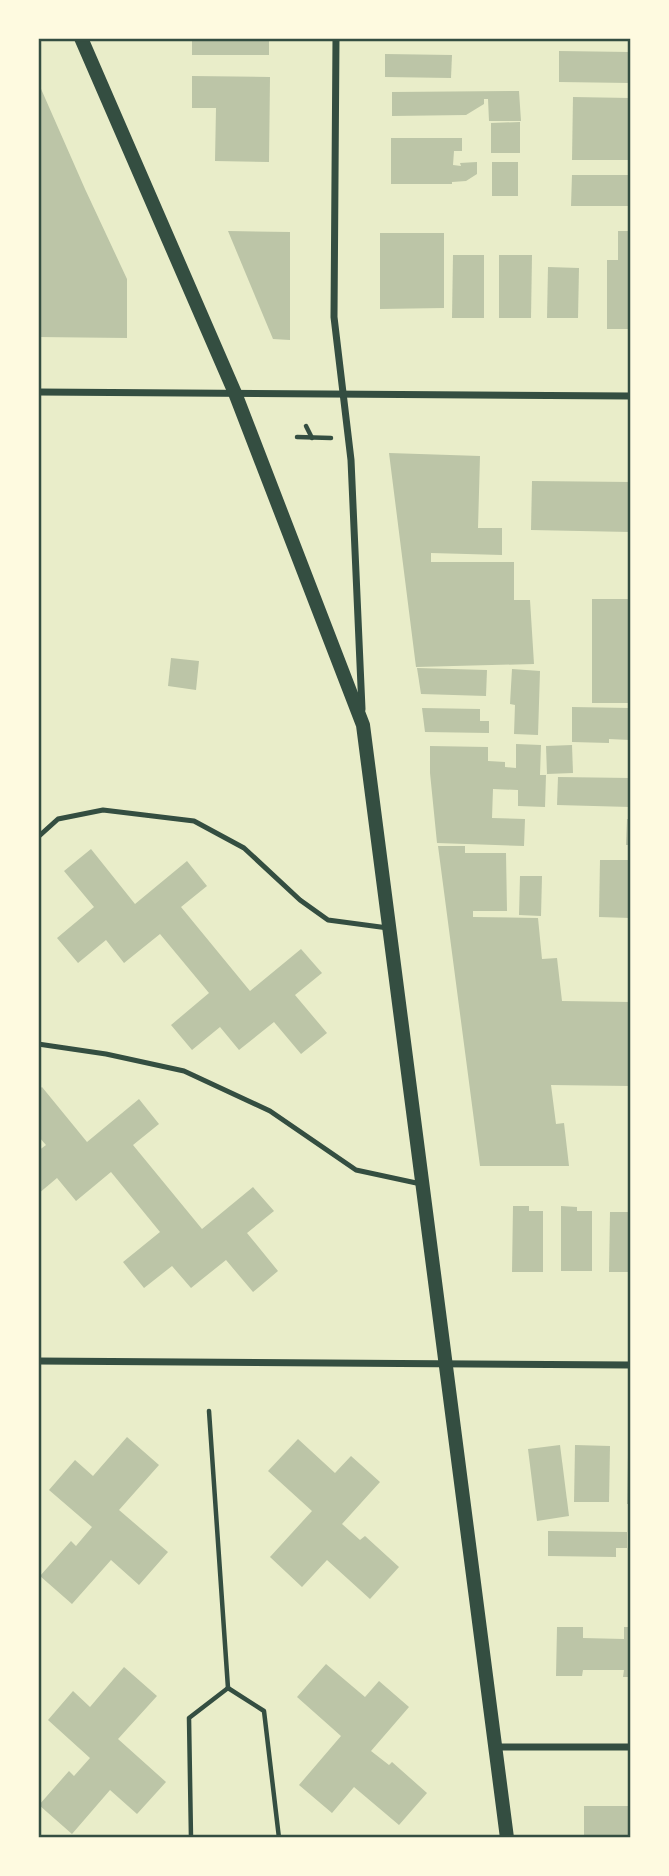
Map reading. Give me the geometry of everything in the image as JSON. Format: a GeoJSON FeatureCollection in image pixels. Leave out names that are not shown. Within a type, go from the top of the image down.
{"type":"FeatureCollection","features":[{"type":"Feature","properties":{"kind":"main road"},"geometry":{"type":"LineString","coordinates":[[81,38],[234,393],[363,724],[506,1838]]}},
{"type":"Feature","properties":{"kind":"street"},"geometry":{"type":"LineString","coordinates":[[336,38],[334,317],[351,460],[363,724]]}},
{"type":"Feature","properties":{"kind":"street"},"geometry":{"type":"LineString","coordinates":[[38,392],[631,396]]}},
{"type":"Feature","properties":{"kind":"street"},"geometry":{"type":"LineString","coordinates":[[38,1361],[631,1365]]}},
{"type":"Feature","properties":{"kind":"street"},"geometry":{"type":"LineString","coordinates":[[494,1747],[631,1746]]}},
{"type":"Feature","properties":{"kind":"lane"},"geometry":{"type":"LineString","coordinates":[[38,837],[58,819],[103,810],[194,821],[244,848],[300,900],[328,920],[388,928]]}},
{"type":"Feature","properties":{"kind":"lane"},"geometry":{"type":"LineString","coordinates":[[38,1044],[106,1054],[184,1071],[270,1111],[356,1170],[422,1184]]}},
{"type":"Feature","properties":{"kind":"path"},"geometry":{"type":"LineString","coordinates":[[306,426],[312,438]]}},
{"type":"Feature","properties":{"kind":"path"},"geometry":{"type":"LineString","coordinates":[[297,437],[332,438]]}},
{"type":"Feature","properties":{"kind":"path"},"geometry":{"type":"LineString","coordinates":[[209,1411],[228,1688]]}},
{"type":"Feature","properties":{"kind":"path"},"geometry":{"type":"LineString","coordinates":[[191,1838],[189,1718],[228,1688]]}},
{"type":"Feature","properties":{"kind":"path"},"geometry":{"type":"LineString","coordinates":[[228,1688],[264,1712],[279,1838]]}},
{"type":"Feature","properties":{"kind":"building"},"geometry":{"type":"Polygon","coordinates":[[[192,38],[269,38],[269,55],[192,55],[192,38]]]}},
{"type":"Feature","properties":{"kind":"building"},"geometry":{"type":"Polygon","coordinates":[[[559,51],[630,52],[630,83],[559,82],[559,51]]]}},
{"type":"Feature","properties":{"kind":"building"},"geometry":{"type":"Polygon","coordinates":[[[385,54],[452,55],[451,78],[385,77],[385,54]]]}},
{"type":"Feature","properties":{"kind":"building"},"geometry":{"type":"Polygon","coordinates":[[[192,76],[270,77],[269,162],[215,161],[216,108],[192,108],[192,76]]]}},
{"type":"Feature","properties":{"kind":"building"},"geometry":{"type":"Polygon","coordinates":[[[38,82],[127,279],[127,338],[38,337],[38,82]]]}},
{"type":"Feature","properties":{"kind":"building"},"geometry":{"type":"Polygon","coordinates":[[[519,91],[521,121],[489,121],[488,99],[484,99],[484,104],[466,115],[392,116],[392,92],[519,91]]]}},
{"type":"Feature","properties":{"kind":"building"},"geometry":{"type":"Polygon","coordinates":[[[573,97],[630,98],[630,160],[572,160],[573,97]]]}},
{"type":"Feature","properties":{"kind":"building"},"geometry":{"type":"Polygon","coordinates":[[[520,122],[520,153],[491,153],[491,123],[520,122]]]}},
{"type":"Feature","properties":{"kind":"building"},"geometry":{"type":"Polygon","coordinates":[[[391,138],[462,138],[462,151],[454,151],[453,165],[477,162],[477,174],[466,181],[452,184],[391,184],[391,138]]]}},
{"type":"Feature","properties":{"kind":"building"},"geometry":{"type":"Polygon","coordinates":[[[492,162],[518,162],[518,196],[492,196],[492,162]]]}},
{"type":"Feature","properties":{"kind":"building"},"geometry":{"type":"Polygon","coordinates":[[[572,175],[630,175],[630,206],[571,206],[572,175]]]}},
{"type":"Feature","properties":{"kind":"building"},"geometry":{"type":"Polygon","coordinates":[[[228,231],[290,232],[290,340],[273,339],[228,231]]]}},
{"type":"Feature","properties":{"kind":"building"},"geometry":{"type":"Polygon","coordinates":[[[618,231],[630,231],[630,329],[607,329],[607,260],[618,260],[618,231]]]}},
{"type":"Feature","properties":{"kind":"building"},"geometry":{"type":"Polygon","coordinates":[[[380,233],[444,233],[444,308],[380,309],[380,233]]]}},
{"type":"Feature","properties":{"kind":"building"},"geometry":{"type":"Polygon","coordinates":[[[453,255],[484,255],[484,318],[452,318],[453,255]]]}},
{"type":"Feature","properties":{"kind":"building"},"geometry":{"type":"Polygon","coordinates":[[[499,255],[532,255],[531,318],[499,318],[499,255]]]}},
{"type":"Feature","properties":{"kind":"building"},"geometry":{"type":"Polygon","coordinates":[[[548,267],[579,268],[578,318],[547,318],[548,267]]]}},
{"type":"Feature","properties":{"kind":"building"},"geometry":{"type":"Polygon","coordinates":[[[389,453],[480,456],[478,528],[502,528],[502,555],[431,553],[431,562],[514,562],[514,600],[530,600],[534,664],[416,667],[389,453]]]}},
{"type":"Feature","properties":{"kind":"building"},"geometry":{"type":"Polygon","coordinates":[[[532,481],[630,482],[630,532],[531,530],[532,481]]]}},
{"type":"Feature","properties":{"kind":"building"},"geometry":{"type":"Polygon","coordinates":[[[592,599],[630,599],[630,703],[592,703],[592,599]]]}},
{"type":"Feature","properties":{"kind":"building"},"geometry":{"type":"Polygon","coordinates":[[[171,658],[199,661],[196,690],[168,686],[171,658]]]}},
{"type":"Feature","properties":{"kind":"building"},"geometry":{"type":"Polygon","coordinates":[[[417,668],[487,670],[486,696],[421,694],[417,668]]]}},
{"type":"Feature","properties":{"kind":"building"},"geometry":{"type":"Polygon","coordinates":[[[512,669],[540,671],[538,735],[514,734],[515,705],[510,704],[512,669]]]}},
{"type":"Feature","properties":{"kind":"building"},"geometry":{"type":"Polygon","coordinates":[[[572,707],[630,708],[630,740],[609,739],[609,743],[572,742],[572,707]]]}},
{"type":"Feature","properties":{"kind":"building"},"geometry":{"type":"Polygon","coordinates":[[[422,708],[480,709],[480,721],[489,721],[489,733],[425,732],[422,708]]]}},
{"type":"Feature","properties":{"kind":"building"},"geometry":{"type":"Polygon","coordinates":[[[516,744],[541,745],[540,775],[546,775],[545,807],[518,806],[518,790],[493,789],[492,818],[525,819],[524,846],[437,843],[430,746],[488,747],[488,761],[505,762],[505,767],[516,768],[516,744]]]}},
{"type":"Feature","properties":{"kind":"building"},"geometry":{"type":"Polygon","coordinates":[[[572,745],[573,773],[547,774],[546,746],[572,745]]]}},
{"type":"Feature","properties":{"kind":"building"},"geometry":{"type":"Polygon","coordinates":[[[558,777],[630,778],[630,807],[557,805],[558,777]]]}},
{"type":"Feature","properties":{"kind":"building"},"geometry":{"type":"Polygon","coordinates":[[[627,819],[630,819],[630,845],[626,845],[627,819]]]}},
{"type":"Feature","properties":{"kind":"building"},"geometry":{"type":"Polygon","coordinates":[[[438,846],[465,846],[465,853],[506,853],[507,911],[473,911],[473,917],[538,918],[542,959],[557,958],[562,1001],[630,1002],[630,1086],[551,1085],[556,1124],[564,1123],[569,1166],[480,1166],[438,846]]]}},
{"type":"Feature","properties":{"kind":"building"},"geometry":{"type":"Polygon","coordinates":[[[91,849],[135,904],[187,861],[207,886],[181,907],[250,991],[301,949],[322,973],[295,995],[327,1033],[301,1054],[274,1022],[239,1050],[220,1027],[192,1050],[171,1025],[209,993],[160,934],[124,963],[106,940],[78,963],[57,938],[94,907],[64,871],[91,849]]]}},
{"type":"Feature","properties":{"kind":"building"},"geometry":{"type":"Polygon","coordinates":[[[600,860],[630,860],[630,918],[599,917],[600,860]]]}},
{"type":"Feature","properties":{"kind":"building"},"geometry":{"type":"Polygon","coordinates":[[[520,876],[542,876],[541,916],[519,915],[520,876]]]}},
{"type":"Feature","properties":{"kind":"building"},"geometry":{"type":"Polygon","coordinates":[[[42,1087],[87,1142],[139,1099],[159,1124],[133,1145],[202,1229],[253,1187],[274,1211],[247,1233],[278,1271],[253,1292],[226,1260],[191,1288],[172,1266],[144,1288],[123,1262],[160,1232],[111,1172],[76,1201],[57,1178],[38,1194],[38,1151],[46,1145],[38,1136],[38,1090],[42,1087]]]}},
{"type":"Feature","properties":{"kind":"building"},"geometry":{"type":"Polygon","coordinates":[[[513,1206],[529,1206],[529,1211],[543,1211],[543,1272],[512,1272],[513,1206]]]}},
{"type":"Feature","properties":{"kind":"building"},"geometry":{"type":"Polygon","coordinates":[[[561,1206],[577,1207],[577,1211],[592,1211],[592,1271],[561,1271],[561,1206]]]}},
{"type":"Feature","properties":{"kind":"building"},"geometry":{"type":"Polygon","coordinates":[[[610,1212],[630,1212],[630,1272],[609,1272],[610,1212]]]}},
{"type":"Feature","properties":{"kind":"building"},"geometry":{"type":"Polygon","coordinates":[[[127,1437],[159,1465],[119,1510],[168,1552],[139,1585],[111,1560],[72,1604],[40,1576],[71,1541],[76,1546],[92,1527],[49,1490],[75,1460],[93,1476],[127,1437]]]}},
{"type":"Feature","properties":{"kind":"building"},"geometry":{"type":"Polygon","coordinates":[[[298,1439],[335,1473],[351,1456],[380,1482],[342,1524],[360,1540],[365,1536],[399,1567],[370,1599],[327,1560],[302,1587],[270,1557],[312,1511],[268,1471],[298,1439]]]}},
{"type":"Feature","properties":{"kind":"building"},"geometry":{"type":"Polygon","coordinates":[[[560,1445],[569,1516],[537,1521],[528,1449],[560,1445]]]}},
{"type":"Feature","properties":{"kind":"building"},"geometry":{"type":"Polygon","coordinates":[[[575,1445],[610,1446],[609,1502],[574,1502],[575,1445]]]}},
{"type":"Feature","properties":{"kind":"building"},"geometry":{"type":"Polygon","coordinates":[[[630,1454],[630,1504],[627,1504],[630,1454]]]}},
{"type":"Feature","properties":{"kind":"building"},"geometry":{"type":"Polygon","coordinates":[[[548,1531],[627,1532],[627,1548],[616,1548],[616,1557],[548,1556],[548,1531]]]}},
{"type":"Feature","properties":{"kind":"building"},"geometry":{"type":"Polygon","coordinates":[[[557,1627],[583,1627],[583,1638],[624,1639],[624,1627],[630,1627],[630,1677],[623,1677],[624,1670],[583,1670],[582,1676],[556,1676],[557,1627]]]}},
{"type":"Feature","properties":{"kind":"building"},"geometry":{"type":"Polygon","coordinates":[[[326,1664],[365,1697],[379,1681],[409,1707],[371,1751],[389,1765],[392,1762],[427,1793],[399,1825],[354,1787],[332,1813],[299,1785],[341,1736],[297,1697],[326,1664]]]}},
{"type":"Feature","properties":{"kind":"building"},"geometry":{"type":"Polygon","coordinates":[[[124,1667],[157,1696],[118,1739],[166,1782],[137,1814],[110,1790],[72,1834],[39,1805],[69,1771],[74,1776],[90,1758],[48,1720],[73,1691],[90,1707],[124,1667]]]}},
{"type":"Feature","properties":{"kind":"building"},"geometry":{"type":"Polygon","coordinates":[[[584,1806],[630,1806],[630,1838],[584,1838],[584,1806]]]}}]}
